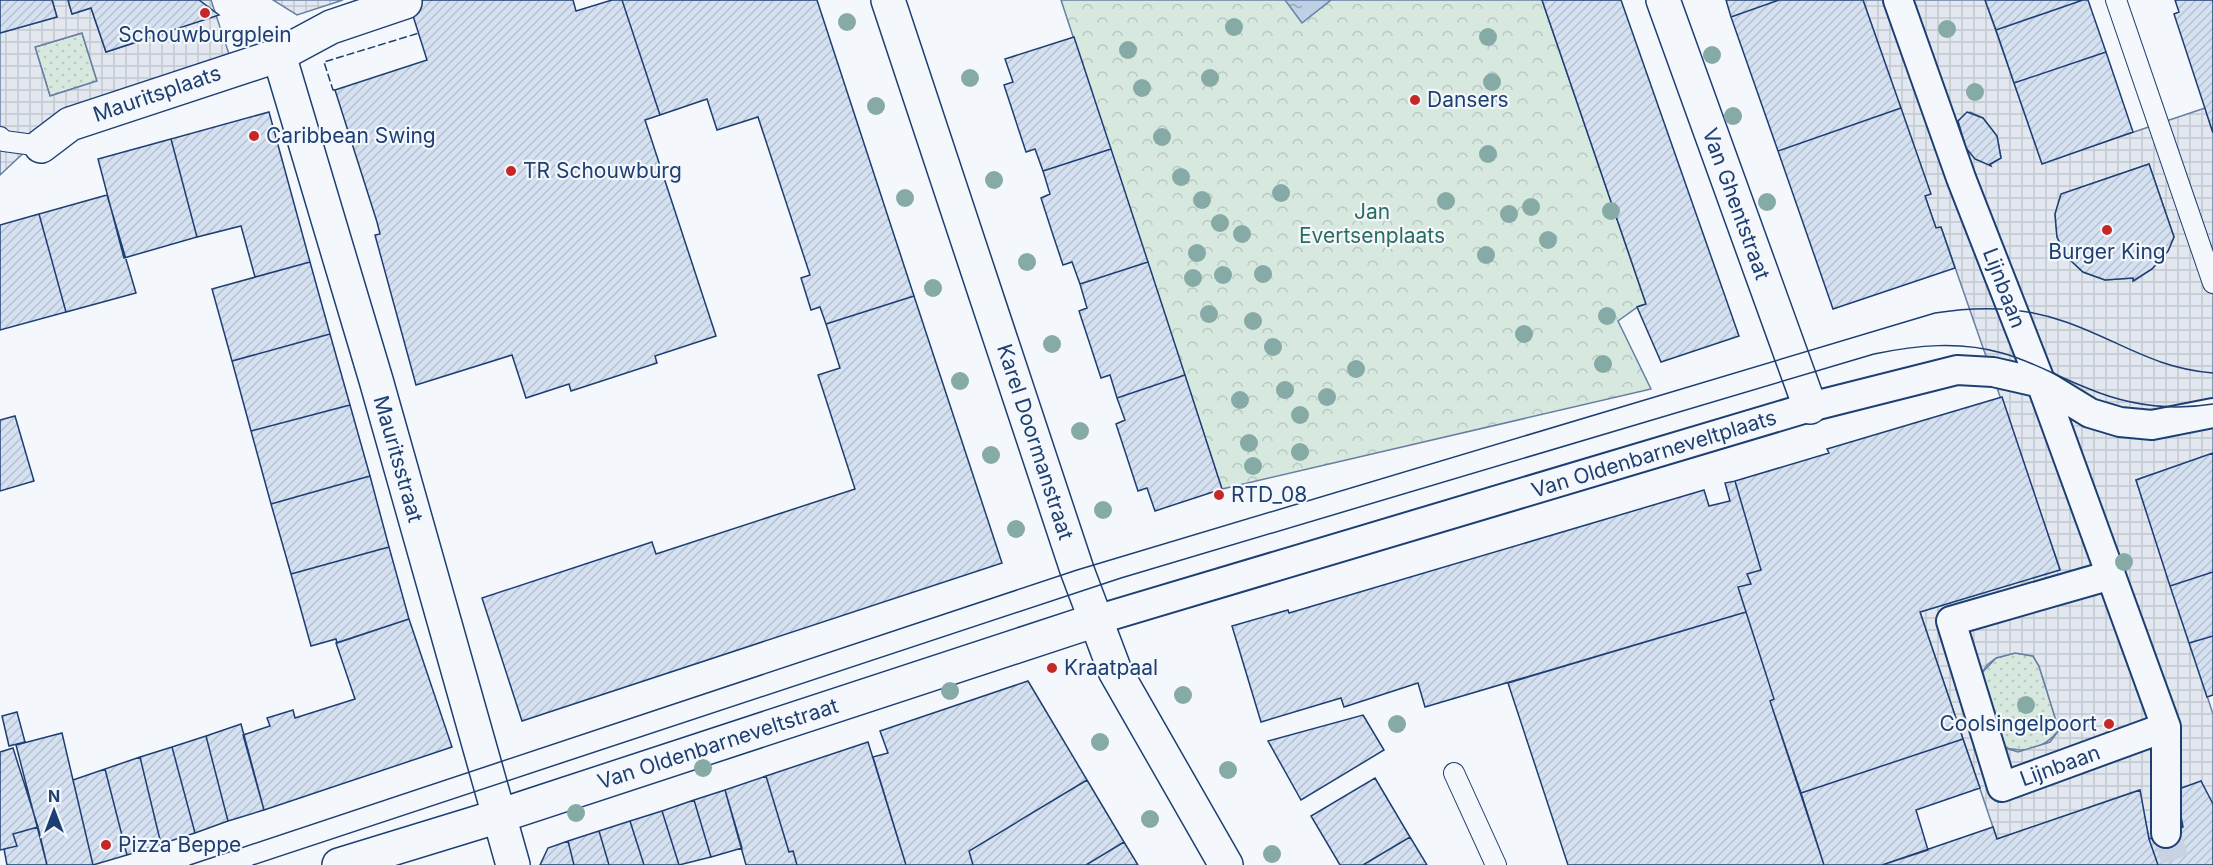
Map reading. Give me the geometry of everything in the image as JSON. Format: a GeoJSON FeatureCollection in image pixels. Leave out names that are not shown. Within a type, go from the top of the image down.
{"type":"FeatureCollection","features":[{"type":"Feature","properties":{"kind":"street","name":"Karel Doormanstraat"},"geometry":{"type":"LineString","coordinates":[[888,0],[1096,621],[1115,671],[1226,865]]}},
{"type":"Feature","properties":{"kind":"street","name":"Van Ghentstraat"},"geometry":{"type":"LineString","coordinates":[[1663,0],[1810,407]]}},
{"type":"Feature","properties":{"kind":"street","name":"Lijnbaan"},"geometry":{"type":"LineString","coordinates":[[1898,0],[1961,178],[2041,383],[2166,727],[2166,833]]}},
{"type":"Feature","properties":{"kind":"street","name":"Mauritsplaats"},"geometry":{"type":"LineString","coordinates":[[41,146],[70,124],[279,55],[331,27],[405,2]]}},
{"type":"Feature","properties":{"kind":"street","name":"Mauritsstraat"},"geometry":{"type":"LineString","coordinates":[[279,55],[376,380],[513,865]]}},
{"type":"Feature","properties":{"kind":"street","name":"Van Oldenbarneveltplaats"},"geometry":{"type":"LineString","coordinates":[[1096,621],[1810,407],[1957,370],[1993,372],[2041,383],[2090,413],[2120,422],[2152,425],[2213,413]]}},
{"type":"Feature","properties":{"kind":"street","name":"Lijnbaan"},"geometry":{"type":"LineString","coordinates":[[2111,575],[1952,621],[2002,787],[2166,727]]}},
{"type":"Feature","properties":{"kind":"street","name":"Van Oldenbarneveltstraat"},"geometry":{"type":"LineString","coordinates":[[339,865],[499,816],[1096,621]]}},
{"type":"Feature","properties":{"kind":"lane"},"geometry":{"type":"LineString","coordinates":[[2116,0],[2213,283]]}},
{"type":"Feature","properties":{"kind":"lane"},"geometry":{"type":"LineString","coordinates":[[0,137],[4,141],[41,146]]}},
{"type":"Feature","properties":{"kind":"lane"},"geometry":{"type":"LineString","coordinates":[[1454,773],[1496,865]]}},
{"type":"Feature","properties":{"kind":"green space","name":"Jan Evertsenplaats"},"geometry":{"type":"Polygon","coordinates":[[[1061,0],[1542,0],[1646,304],[1639,306],[1618,321],[1651,389],[1222,489],[1061,0]]]}},
{"type":"Feature","properties":{"kind":"green space"},"geometry":{"type":"Polygon","coordinates":[[[82,33],[97,81],[50,96],[35,47],[82,33]]]}},
{"type":"Feature","properties":{"kind":"green space"},"geometry":{"type":"Polygon","coordinates":[[[2015,653],[2033,656],[2039,666],[2059,730],[2047,742],[2026,750],[2002,747],[1979,676],[1996,658],[2015,653]]]}},
{"type":"Feature","properties":{"kind":"shaded area"},"geometry":{"type":"Polygon","coordinates":[[[52,0],[68,0],[72,14],[91,8],[106,52],[172,31],[162,0],[211,0],[230,57],[48,130],[0,175],[0,33],[57,17],[52,0]],[[82,33],[35,47],[50,96],[97,81],[82,33]]]}},
{"type":"Feature","properties":{"kind":"shaded area"},"geometry":{"type":"Polygon","coordinates":[[[273,0],[343,0],[297,15],[273,0]]]}},
{"type":"Feature","properties":{"kind":"shaded area"},"geometry":{"type":"Polygon","coordinates":[[[1863,0],[1985,0],[2042,163],[2205,108],[2213,133],[2213,453],[2136,480],[2213,714],[2213,805],[2201,781],[2179,807],[2183,827],[2158,865],[2149,839],[2139,790],[1997,839],[1920,612],[2060,569],[1941,227],[1936,228],[1925,196],[1930,193],[1863,0]],[[1970,112],[1958,121],[1966,148],[1975,159],[1990,165],[2001,158],[1997,136],[1983,118],[1970,112]],[[2149,164],[2061,194],[2055,214],[2057,237],[2068,258],[2083,272],[2105,280],[2133,278],[2134,281],[2152,269],[2168,251],[2174,237],[2149,164]],[[2015,653],[1996,658],[1987,665],[1979,677],[2002,747],[2018,752],[2050,742],[2059,730],[2039,666],[2033,656],[2015,653]]]}},
{"type":"Feature","properties":{"kind":"water"},"geometry":{"type":"Polygon","coordinates":[[[1285,0],[1331,0],[1302,23],[1285,0]]]}},
{"type":"Feature","properties":{"kind":"building"},"geometry":{"type":"Polygon","coordinates":[[[0,0],[52,0],[57,17],[0,33],[0,0]]]}},
{"type":"Feature","properties":{"kind":"building"},"geometry":{"type":"Polygon","coordinates":[[[68,0],[199,0],[219,15],[106,52],[91,8],[72,14],[68,0]]]}},
{"type":"Feature","properties":{"kind":"building","name":"TR Schouwburg"},"geometry":{"type":"Polygon","coordinates":[[[408,0],[573,0],[576,11],[612,0],[622,0],[660,115],[645,120],[716,336],[655,356],[657,363],[571,391],[569,384],[526,398],[512,355],[416,385],[375,235],[380,234],[377,222],[335,90],[427,60],[408,0]]]}},
{"type":"Feature","properties":{"kind":"building"},"geometry":{"type":"Polygon","coordinates":[[[622,0],[817,0],[914,296],[826,324],[820,307],[811,310],[801,278],[810,275],[758,117],[717,130],[707,99],[660,115],[622,0]]]}},
{"type":"Feature","properties":{"kind":"building"},"geometry":{"type":"Polygon","coordinates":[[[1542,0],[1621,0],[1739,336],[1661,362],[1637,307],[1646,304],[1542,0]]]}},
{"type":"Feature","properties":{"kind":"building"},"geometry":{"type":"Polygon","coordinates":[[[1726,0],[1779,0],[1731,17],[1726,0]]]}},
{"type":"Feature","properties":{"kind":"building"},"geometry":{"type":"Polygon","coordinates":[[[1779,0],[1863,0],[1901,108],[1778,151],[1731,17],[1779,0]]]}},
{"type":"Feature","properties":{"kind":"building"},"geometry":{"type":"Polygon","coordinates":[[[1985,0],[2083,0],[1996,30],[1985,0]]]}},
{"type":"Feature","properties":{"kind":"building"},"geometry":{"type":"Polygon","coordinates":[[[2088,0],[2106,52],[2014,83],[1996,30],[2088,0]]]}},
{"type":"Feature","properties":{"kind":"building"},"geometry":{"type":"Polygon","coordinates":[[[2175,0],[2213,0],[2213,133],[2174,14],[2179,12],[2175,0]]]}},
{"type":"Feature","properties":{"kind":"building"},"geometry":{"type":"Polygon","coordinates":[[[1074,37],[1111,149],[1043,171],[1035,149],[1026,152],[1004,85],[1013,82],[1005,59],[1074,37]]]}},
{"type":"Feature","properties":{"kind":"building"},"geometry":{"type":"Polygon","coordinates":[[[2106,52],[2133,132],[2042,164],[2014,83],[2106,52]]]}},
{"type":"Feature","properties":{"kind":"building"},"geometry":{"type":"Polygon","coordinates":[[[1901,108],[1931,194],[1925,196],[1936,228],[1941,227],[1955,268],[1833,309],[1778,151],[1901,108]]]}},
{"type":"Feature","properties":{"kind":"building"},"geometry":{"type":"Polygon","coordinates":[[[269,112],[310,262],[255,277],[241,226],[197,237],[171,139],[269,112]]]}},
{"type":"Feature","properties":{"kind":"building"},"geometry":{"type":"Polygon","coordinates":[[[1967,112],[1983,118],[1997,136],[2001,158],[1990,164],[1991,166],[1975,159],[1966,148],[1958,121],[1967,112]]]}},
{"type":"Feature","properties":{"kind":"building"},"geometry":{"type":"Polygon","coordinates":[[[171,139],[197,237],[124,258],[98,159],[171,139]]]}},
{"type":"Feature","properties":{"kind":"building"},"geometry":{"type":"Polygon","coordinates":[[[1111,149],[1148,262],[1080,284],[1072,262],[1063,265],[1052,232],[1041,198],[1050,194],[1043,171],[1111,149]]]}},
{"type":"Feature","properties":{"kind":"building"},"geometry":{"type":"Polygon","coordinates":[[[2149,164],[2174,237],[2168,251],[2152,269],[2133,281],[2133,278],[2105,280],[2083,272],[2068,258],[2057,237],[2055,214],[2061,194],[2149,164]]]}},
{"type":"Feature","properties":{"kind":"building"},"geometry":{"type":"Polygon","coordinates":[[[107,195],[136,293],[66,312],[39,214],[107,195]]]}},
{"type":"Feature","properties":{"kind":"building"},"geometry":{"type":"Polygon","coordinates":[[[39,214],[66,312],[0,330],[0,225],[39,214]]]}},
{"type":"Feature","properties":{"kind":"building"},"geometry":{"type":"Polygon","coordinates":[[[310,262],[330,334],[232,361],[212,289],[310,262]]]}},
{"type":"Feature","properties":{"kind":"building"},"geometry":{"type":"Polygon","coordinates":[[[1148,262],[1185,375],[1117,398],[1110,375],[1101,378],[1079,311],[1087,308],[1080,284],[1148,262]]]}},
{"type":"Feature","properties":{"kind":"building"},"geometry":{"type":"Polygon","coordinates":[[[914,296],[1002,563],[522,721],[482,598],[652,542],[656,554],[855,489],[818,375],[840,368],[826,324],[914,296]]]}},
{"type":"Feature","properties":{"kind":"building"},"geometry":{"type":"Polygon","coordinates":[[[330,334],[350,405],[251,431],[232,361],[330,334]]]}},
{"type":"Feature","properties":{"kind":"building"},"geometry":{"type":"Polygon","coordinates":[[[1185,375],[1222,489],[1155,511],[1147,488],[1138,491],[1116,424],[1125,420],[1117,398],[1185,375]]]}},
{"type":"Feature","properties":{"kind":"building"},"geometry":{"type":"Polygon","coordinates":[[[2002,397],[2060,570],[1920,612],[1963,739],[1801,793],[1770,701],[1774,699],[1738,587],[1751,584],[1747,574],[1761,570],[1735,481],[1829,453],[1827,449],[2002,397]]]}},
{"type":"Feature","properties":{"kind":"building"},"geometry":{"type":"Polygon","coordinates":[[[350,405],[370,476],[271,504],[251,431],[350,405]]]}},
{"type":"Feature","properties":{"kind":"building"},"geometry":{"type":"Polygon","coordinates":[[[15,416],[34,481],[0,491],[0,420],[15,416]]]}},
{"type":"Feature","properties":{"kind":"building"},"geometry":{"type":"Polygon","coordinates":[[[2213,453],[2213,572],[2170,586],[2136,480],[2213,453]]]}},
{"type":"Feature","properties":{"kind":"building"},"geometry":{"type":"Polygon","coordinates":[[[370,476],[389,547],[291,574],[271,504],[370,476]]]}},
{"type":"Feature","properties":{"kind":"building"},"geometry":{"type":"Polygon","coordinates":[[[1735,481],[1761,570],[1747,574],[1751,584],[1738,587],[1746,612],[1425,707],[1418,683],[1344,707],[1341,698],[1261,722],[1232,626],[1288,610],[1289,613],[1704,490],[1709,506],[1730,501],[1725,483],[1735,481]]]}},
{"type":"Feature","properties":{"kind":"building"},"geometry":{"type":"Polygon","coordinates":[[[389,547],[409,619],[337,643],[336,639],[311,646],[291,574],[389,547]]]}},
{"type":"Feature","properties":{"kind":"building"},"geometry":{"type":"Polygon","coordinates":[[[2213,572],[2213,636],[2189,643],[2170,586],[2213,572]]]}},
{"type":"Feature","properties":{"kind":"building"},"geometry":{"type":"Polygon","coordinates":[[[1746,612],[1774,699],[1770,701],[1824,865],[1568,865],[1508,683],[1746,612]]]}},
{"type":"Feature","properties":{"kind":"building"},"geometry":{"type":"Polygon","coordinates":[[[409,619],[452,747],[264,810],[243,735],[270,726],[267,718],[293,710],[295,718],[355,699],[336,643],[409,619]]]}},
{"type":"Feature","properties":{"kind":"building"},"geometry":{"type":"Polygon","coordinates":[[[2213,636],[2213,695],[2207,697],[2189,643],[2213,636]]]}},
{"type":"Feature","properties":{"kind":"building"},"geometry":{"type":"Polygon","coordinates":[[[1028,681],[1087,780],[969,851],[973,865],[906,865],[873,757],[888,753],[880,731],[1028,681]]]}},
{"type":"Feature","properties":{"kind":"building"},"geometry":{"type":"Polygon","coordinates":[[[17,712],[25,742],[9,746],[2,716],[17,712]]]}},
{"type":"Feature","properties":{"kind":"building"},"geometry":{"type":"Polygon","coordinates":[[[1363,715],[1384,750],[1301,800],[1268,741],[1363,715]]]}},
{"type":"Feature","properties":{"kind":"building"},"geometry":{"type":"Polygon","coordinates":[[[241,724],[264,810],[228,821],[206,736],[241,724]]]}},
{"type":"Feature","properties":{"kind":"building"},"geometry":{"type":"Polygon","coordinates":[[[62,733],[93,865],[47,865],[16,745],[62,733]]]}},
{"type":"Feature","properties":{"kind":"building"},"geometry":{"type":"Polygon","coordinates":[[[206,736],[228,821],[195,833],[172,747],[206,736]]]}},
{"type":"Feature","properties":{"kind":"building"},"geometry":{"type":"Polygon","coordinates":[[[1963,739],[1980,788],[1916,810],[1928,850],[1882,865],[1824,865],[1801,793],[1963,739]]]}},
{"type":"Feature","properties":{"kind":"building"},"geometry":{"type":"Polygon","coordinates":[[[868,742],[906,865],[797,865],[793,851],[789,852],[766,776],[868,742]]]}},
{"type":"Feature","properties":{"kind":"building"},"geometry":{"type":"Polygon","coordinates":[[[172,747],[195,833],[161,844],[140,757],[172,747]]]}},
{"type":"Feature","properties":{"kind":"building"},"geometry":{"type":"Polygon","coordinates":[[[13,748],[38,827],[13,834],[17,846],[0,850],[0,752],[13,748]]]}},
{"type":"Feature","properties":{"kind":"building"},"geometry":{"type":"Polygon","coordinates":[[[140,757],[161,844],[127,855],[105,769],[140,757]]]}},
{"type":"Feature","properties":{"kind":"building"},"geometry":{"type":"Polygon","coordinates":[[[105,769],[127,855],[93,865],[73,780],[105,769]]]}},
{"type":"Feature","properties":{"kind":"building"},"geometry":{"type":"Polygon","coordinates":[[[766,776],[789,852],[793,851],[797,865],[746,865],[725,790],[766,776]]]}},
{"type":"Feature","properties":{"kind":"building"},"geometry":{"type":"Polygon","coordinates":[[[1375,778],[1410,837],[1363,865],[1340,865],[1311,816],[1375,778]]]}},
{"type":"Feature","properties":{"kind":"building"},"geometry":{"type":"Polygon","coordinates":[[[1087,780],[1124,842],[1086,865],[973,865],[969,851],[1087,780]]]}},
{"type":"Feature","properties":{"kind":"building"},"geometry":{"type":"Polygon","coordinates":[[[2201,781],[2213,804],[2213,865],[2158,865],[2149,839],[2183,827],[2176,790],[2201,781]]]}},
{"type":"Feature","properties":{"kind":"building"},"geometry":{"type":"Polygon","coordinates":[[[725,790],[742,848],[711,857],[694,800],[725,790]]]}},
{"type":"Feature","properties":{"kind":"building"},"geometry":{"type":"Polygon","coordinates":[[[2140,790],[2149,839],[2158,865],[1882,865],[1993,827],[1997,839],[2140,790]]]}},
{"type":"Feature","properties":{"kind":"building"},"geometry":{"type":"Polygon","coordinates":[[[694,800],[711,857],[679,865],[662,811],[694,800]]]}},
{"type":"Feature","properties":{"kind":"building"},"geometry":{"type":"Polygon","coordinates":[[[662,811],[679,865],[644,865],[630,821],[662,811]]]}},
{"type":"Feature","properties":{"kind":"building"},"geometry":{"type":"Polygon","coordinates":[[[630,821],[644,865],[609,865],[599,831],[630,821]]]}},
{"type":"Feature","properties":{"kind":"building"},"geometry":{"type":"Polygon","coordinates":[[[38,827],[47,865],[7,865],[4,849],[17,846],[13,834],[38,827]]]}},
{"type":"Feature","properties":{"kind":"building"},"geometry":{"type":"Polygon","coordinates":[[[599,831],[609,865],[574,865],[568,841],[599,831]]]}},
{"type":"Feature","properties":{"kind":"building"},"geometry":{"type":"Polygon","coordinates":[[[1410,837],[1427,865],[1363,865],[1410,837]]]}},
{"type":"Feature","properties":{"kind":"building"},"geometry":{"type":"Polygon","coordinates":[[[568,841],[574,865],[540,865],[548,848],[568,841]]]}},
{"type":"Feature","properties":{"kind":"building"},"geometry":{"type":"Polygon","coordinates":[[[1124,842],[1138,865],[1086,865],[1124,842]]]}},
{"type":"Feature","properties":{"kind":"tunnel"},"geometry":{"type":"LineString","coordinates":[[2166,833],[2177,865]]}},
{"type":"Feature","properties":{"kind":"tram line"},"geometry":{"type":"LineString","coordinates":[[190,865],[1077,570],[1935,313],[1968,309],[2001,309],[2034,313],[2085,329],[2154,360],[2172,366],[2213,373]]}},
{"type":"Feature","properties":{"kind":"tram line"},"geometry":{"type":"LineString","coordinates":[[253,865],[1121,578],[1874,354],[1906,348],[1938,346],[1986,349],[2013,356],[2076,384],[2118,399],[2149,405],[2181,407],[2213,404]]}},
{"type":"Feature","properties":{"kind":"fence"},"geometry":{"type":"LineString","coordinates":[[335,90],[333,90],[324,62],[419,33]]}},
{"type":"Feature","properties":{"kind":"place","name":"Schouwburgplein"},"geometry":{"type":"Point","coordinates":[205,13]}},
{"type":"Feature","properties":{"kind":"place","name":"Dansers"},"geometry":{"type":"Point","coordinates":[1415,100]}},
{"type":"Feature","properties":{"kind":"place","name":"Caribbean Swing"},"geometry":{"type":"Point","coordinates":[254,136]}},
{"type":"Feature","properties":{"kind":"place","name":"TR Schouwburg"},"geometry":{"type":"Point","coordinates":[511,171]}},
{"type":"Feature","properties":{"kind":"place","name":"Burger King"},"geometry":{"type":"Point","coordinates":[2107,230]}},
{"type":"Feature","properties":{"kind":"place","name":"RTD_08"},"geometry":{"type":"Point","coordinates":[1219,495]}},
{"type":"Feature","properties":{"kind":"place","name":"Kraatpaal"},"geometry":{"type":"Point","coordinates":[1052,668]}},
{"type":"Feature","properties":{"kind":"place","name":"Coolsingelpoort"},"geometry":{"type":"Point","coordinates":[2109,724]}},
{"type":"Feature","properties":{"kind":"place","name":"Pizza Beppe"},"geometry":{"type":"Point","coordinates":[106,845]}}]}
